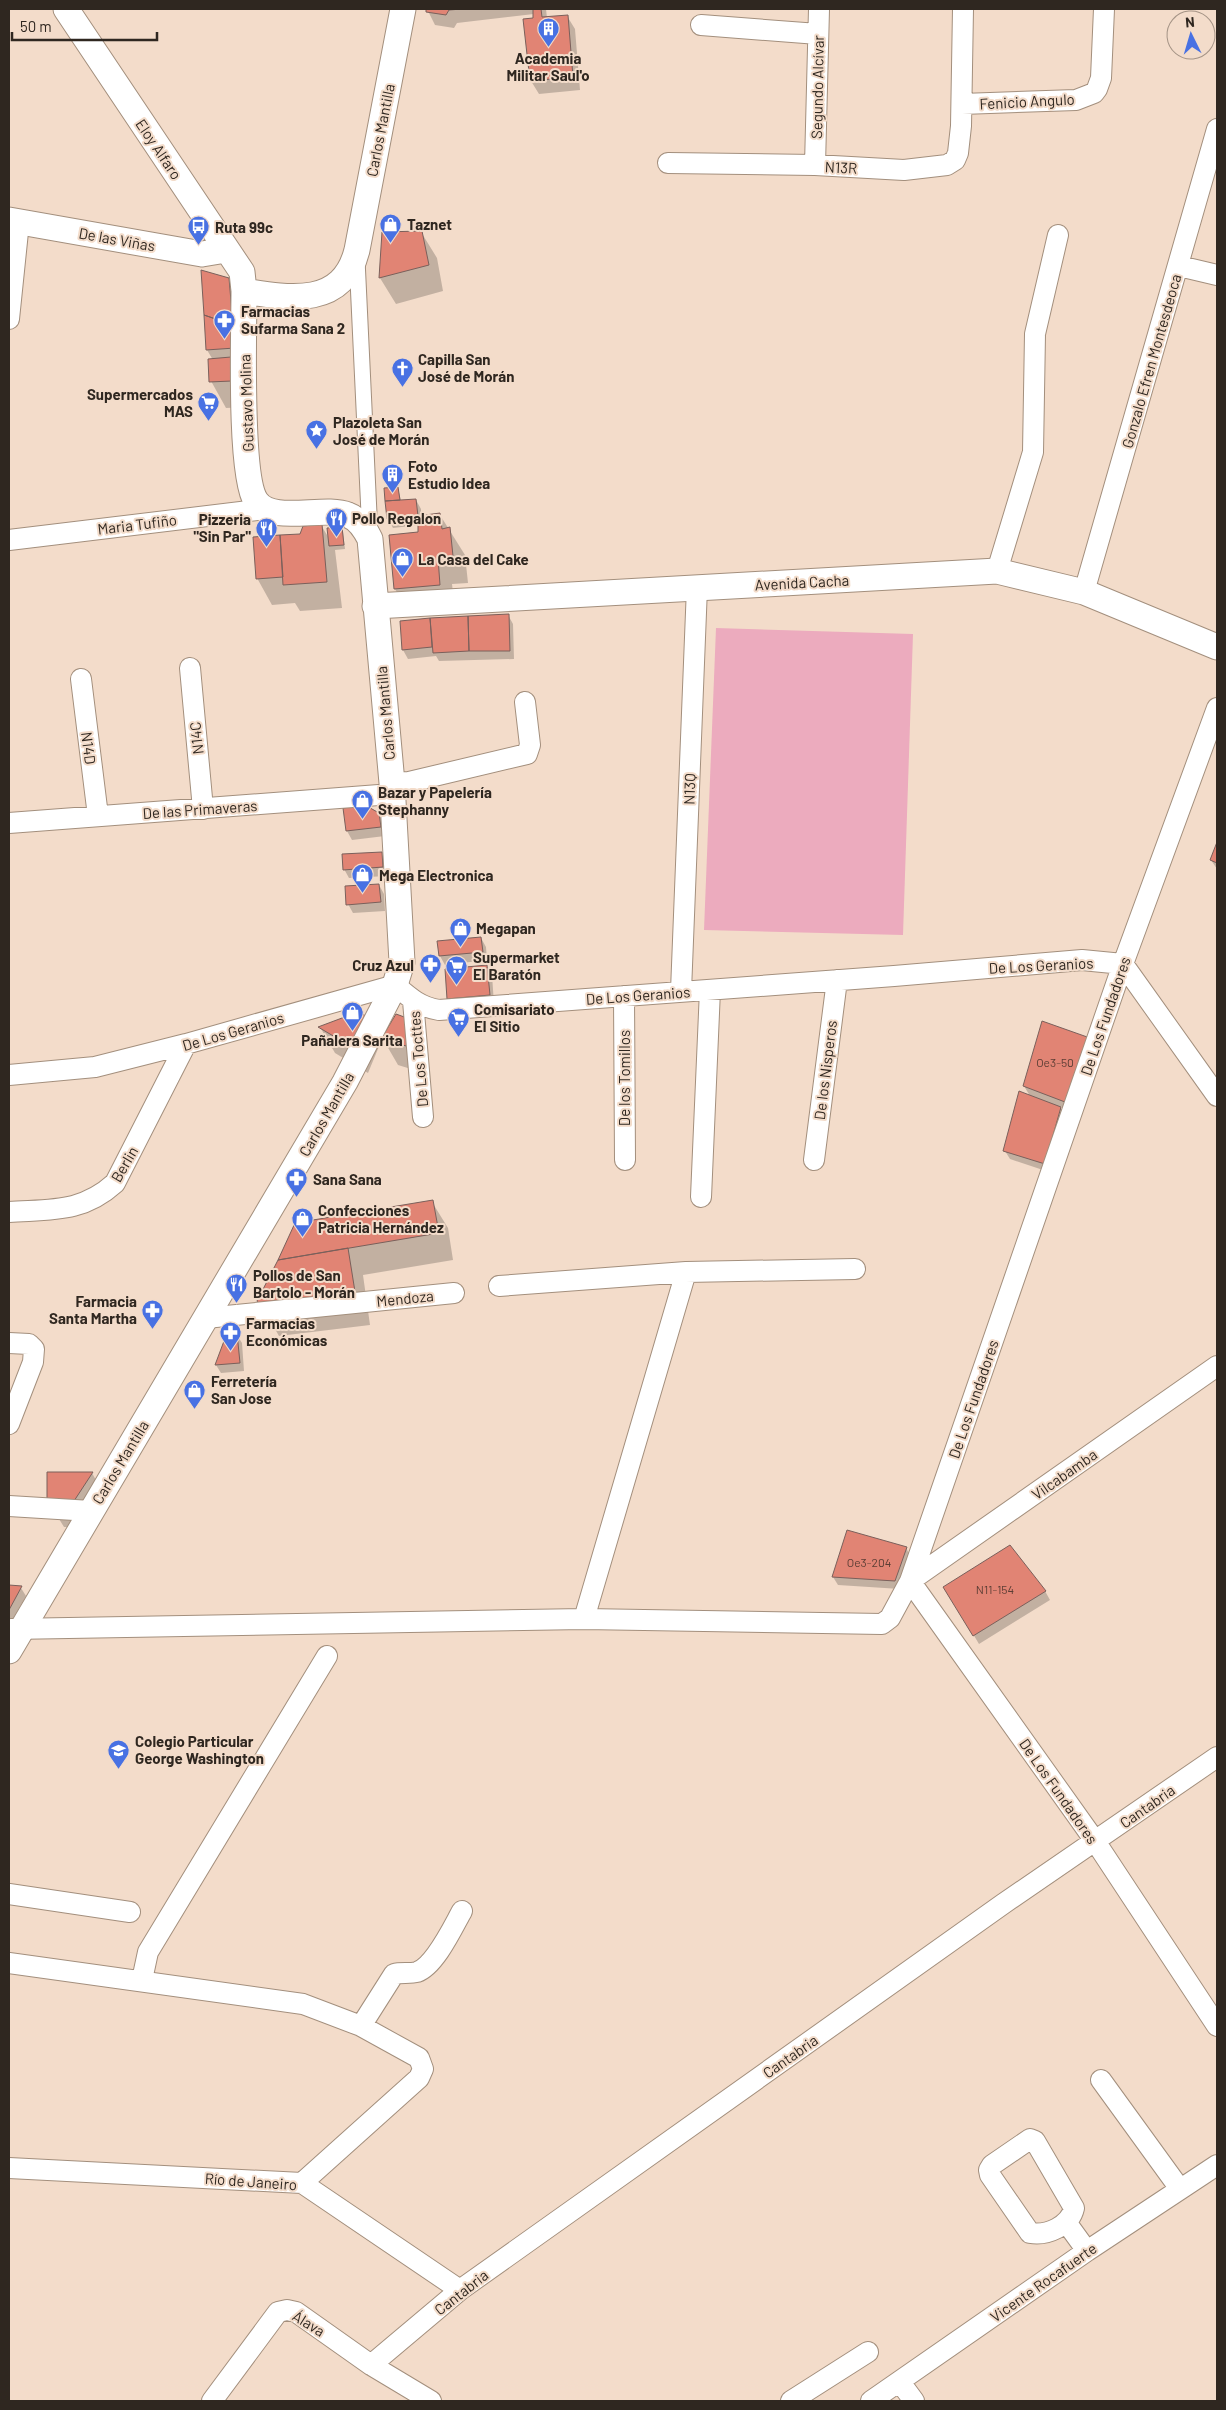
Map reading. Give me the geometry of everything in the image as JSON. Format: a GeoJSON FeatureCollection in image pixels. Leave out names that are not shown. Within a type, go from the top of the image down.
{"type":"FeatureCollection","features":[{"type":"Feature","properties":{"kind":"street","name":"Eloy Alfaro"},"geometry":{"type":"LineString","coordinates":[[66,9],[242,272],[244,292]]}},
{"type":"Feature","properties":{"kind":"street","name":"Carlos Mantilla"},"geometry":{"type":"LineString","coordinates":[[357,250],[403,9]]}},
{"type":"Feature","properties":{"kind":"street","name":"Segundo Alcívar"},"geometry":{"type":"LineString","coordinates":[[815,165],[820,9]]}},
{"type":"Feature","properties":{"kind":"street","name":"N13R"},"geometry":{"type":"LineString","coordinates":[[668,163],[815,165],[904,170],[948,165],[955,160],[958,153],[962,104],[963,9]]}},
{"type":"Feature","properties":{"kind":"street","name":"Fenicio Angulo"},"geometry":{"type":"LineString","coordinates":[[962,104],[1076,100],[1094,93],[1098,89],[1101,78],[1104,9]]}},
{"type":"Feature","properties":{"kind":"street"},"geometry":{"type":"LineString","coordinates":[[702,25],[818,34]]}},
{"type":"Feature","properties":{"kind":"street","name":"Gonzalo Efren Montesdeoca"},"geometry":{"type":"LineString","coordinates":[[1084,592],[1217,129]]}},
{"type":"Feature","properties":{"kind":"street","name":"De las Viñas"},"geometry":{"type":"LineString","coordinates":[[14,221],[202,254],[226,250]]}},
{"type":"Feature","properties":{"kind":"street"},"geometry":{"type":"LineString","coordinates":[[9,319],[14,221]]}},
{"type":"Feature","properties":{"kind":"street"},"geometry":{"type":"LineString","coordinates":[[997,571],[1009,538],[1034,452],[1036,408],[1033,359],[1036,334],[1058,235]]}},
{"type":"Feature","properties":{"kind":"street"},"geometry":{"type":"LineString","coordinates":[[244,292],[294,296],[324,294],[341,283],[348,274],[357,250]]}},
{"type":"Feature","properties":{"kind":"street"},"geometry":{"type":"LineString","coordinates":[[357,250],[370,539]]}},
{"type":"Feature","properties":{"kind":"street"},"geometry":{"type":"LineString","coordinates":[[1179,266],[1217,275]]}},
{"type":"Feature","properties":{"kind":"street","name":"Gustavo Molina"},"geometry":{"type":"LineString","coordinates":[[244,292],[244,407],[248,460],[251,488],[256,501],[265,509]]}},
{"type":"Feature","properties":{"kind":"street"},"geometry":{"type":"LineString","coordinates":[[265,509],[283,513],[346,514],[363,526],[370,539]]}},
{"type":"Feature","properties":{"kind":"street","name":"Maria Tufiño"},"geometry":{"type":"LineString","coordinates":[[9,540],[265,509]]}},
{"type":"Feature","properties":{"kind":"street","name":"Carlos Mantilla"},"geometry":{"type":"LineString","coordinates":[[9,1651],[14,1629],[90,1511],[345,1082],[404,993],[392,788],[370,539]]}},
{"type":"Feature","properties":{"kind":"street","name":"Avenida Cacha"},"geometry":{"type":"LineString","coordinates":[[375,606],[997,571],[1084,592],[1217,647]]}},
{"type":"Feature","properties":{"kind":"street","name":"N13Q"},"geometry":{"type":"LineString","coordinates":[[681,990],[697,587]]}},
{"type":"Feature","properties":{"kind":"street","name":"N14C"},"geometry":{"type":"LineString","coordinates":[[190,668],[203,808]]}},
{"type":"Feature","properties":{"kind":"street","name":"N14D"},"geometry":{"type":"LineString","coordinates":[[81,679],[98,816]]}},
{"type":"Feature","properties":{"kind":"street","name":"De las Primaveras"},"geometry":{"type":"LineString","coordinates":[[9,823],[203,808],[392,788],[409,782],[527,754],[530,745],[525,702]]}},
{"type":"Feature","properties":{"kind":"street","name":"De Los Fundadores"},"geometry":{"type":"LineString","coordinates":[[1217,708],[1123,964],[910,1581],[1095,1841],[1217,2026]]}},
{"type":"Feature","properties":{"kind":"street","name":"De Los Geranios"},"geometry":{"type":"LineString","coordinates":[[9,1075],[95,1066],[404,993],[425,1008],[439,1010],[1082,960],[1123,964]]}},
{"type":"Feature","properties":{"kind":"street"},"geometry":{"type":"LineString","coordinates":[[1123,964],[1217,1096]]}},
{"type":"Feature","properties":{"kind":"street","name":"De los Nisperos"},"geometry":{"type":"LineString","coordinates":[[814,1160],[837,980]]}},
{"type":"Feature","properties":{"kind":"street"},"geometry":{"type":"LineString","coordinates":[[701,1197],[710,990]]}},
{"type":"Feature","properties":{"kind":"street","name":"De Los Tocttes"},"geometry":{"type":"LineString","coordinates":[[404,993],[424,1117]]}},
{"type":"Feature","properties":{"kind":"street","name":"De los Tomillos"},"geometry":{"type":"LineString","coordinates":[[624,996],[625,1160]]}},
{"type":"Feature","properties":{"kind":"street","name":"Berlin"},"geometry":{"type":"LineString","coordinates":[[9,1212],[69,1207],[86,1203],[102,1195],[115,1183],[186,1044]]}},
{"type":"Feature","properties":{"kind":"street"},"geometry":{"type":"LineString","coordinates":[[499,1286],[686,1272],[855,1268]]}},
{"type":"Feature","properties":{"kind":"street"},"geometry":{"type":"LineString","coordinates":[[584,1619],[686,1272]]}},
{"type":"Feature","properties":{"kind":"street","name":"Mendoza"},"geometry":{"type":"LineString","coordinates":[[206,1318],[454,1293]]}},
{"type":"Feature","properties":{"kind":"street"},"geometry":{"type":"LineString","coordinates":[[9,1343],[29,1344],[34,1349],[33,1362],[9,1424]]}},
{"type":"Feature","properties":{"kind":"street","name":"Vilcabamba"},"geometry":{"type":"LineString","coordinates":[[910,1581],[1217,1366]]}},
{"type":"Feature","properties":{"kind":"street"},"geometry":{"type":"LineString","coordinates":[[9,1506],[90,1511]]}},
{"type":"Feature","properties":{"kind":"street"},"geometry":{"type":"LineString","coordinates":[[14,1629],[584,1619],[882,1624],[890,1618],[910,1581]]}},
{"type":"Feature","properties":{"kind":"street"},"geometry":{"type":"LineString","coordinates":[[142,1980],[148,1952],[327,1656]]}},
{"type":"Feature","properties":{"kind":"street","name":"Cantabria"},"geometry":{"type":"LineString","coordinates":[[372,2365],[460,2290],[995,1910],[1217,1757]]}},
{"type":"Feature","properties":{"kind":"street"},"geometry":{"type":"LineString","coordinates":[[9,1894],[130,1912]]}},
{"type":"Feature","properties":{"kind":"street"},"geometry":{"type":"LineString","coordinates":[[361,2026],[394,1974],[417,1972],[432,1960],[462,1911]]}},
{"type":"Feature","properties":{"kind":"street"},"geometry":{"type":"LineString","coordinates":[[9,1963],[142,1980],[303,2004],[361,2026],[419,2058],[423,2069],[419,2078],[302,2183]]}},
{"type":"Feature","properties":{"kind":"street"},"geometry":{"type":"LineString","coordinates":[[1101,2080],[1180,2189]]}},
{"type":"Feature","properties":{"kind":"street"},"geometry":{"type":"LineString","coordinates":[[1026,2140],[1034,2141],[1074,2208],[1072,2216],[1066,2222],[1046,2233],[1030,2233],[990,2175],[989,2170],[992,2165],[1026,2140]]}},
{"type":"Feature","properties":{"kind":"street","name":"Vicente Rocafuerte"},"geometry":{"type":"LineString","coordinates":[[871,2401],[1086,2250],[1217,2166]]}},
{"type":"Feature","properties":{"kind":"street","name":"Río de Janeiro"},"geometry":{"type":"LineString","coordinates":[[9,2168],[302,2183],[460,2290]]}},
{"type":"Feature","properties":{"kind":"street"},"geometry":{"type":"LineString","coordinates":[[1066,2222],[1086,2250]]}},
{"type":"Feature","properties":{"kind":"street","name":"Álava"},"geometry":{"type":"LineString","coordinates":[[212,2401],[278,2312],[287,2310],[296,2312],[372,2365],[431,2401]]}},
{"type":"Feature","properties":{"kind":"street"},"geometry":{"type":"LineString","coordinates":[[791,2401],[868,2352]]}},
{"type":"Feature","properties":{"kind":"street"},"geometry":{"type":"LineString","coordinates":[[900,2382],[914,2401]]}},
{"type":"Feature","properties":{"kind":"shaded area"},"geometry":{"type":"Polygon","coordinates":[[[716,628],[913,634],[903,935],[704,930],[716,628]]]}},
{"type":"Feature","properties":{"kind":"building"},"geometry":{"type":"Polygon","coordinates":[[[426,9],[462,9],[449,10],[446,15],[426,12],[426,9]]]}},
{"type":"Feature","properties":{"kind":"building","name":"Academia Militar Saul'o"},"geometry":{"type":"Polygon","coordinates":[[[533,9],[541,9],[542,17],[568,15],[573,77],[530,81],[523,19],[533,18],[533,9]]]}},
{"type":"Feature","properties":{"kind":"building"},"geometry":{"type":"Polygon","coordinates":[[[422,231],[429,265],[379,278],[382,232],[422,231]]]}},
{"type":"Feature","properties":{"kind":"building"},"geometry":{"type":"Polygon","coordinates":[[[201,270],[229,278],[233,325],[204,315],[201,270]]]}},
{"type":"Feature","properties":{"kind":"building"},"geometry":{"type":"Polygon","coordinates":[[[204,315],[233,325],[235,348],[206,350],[204,315]]]}},
{"type":"Feature","properties":{"kind":"building"},"geometry":{"type":"Polygon","coordinates":[[[231,357],[232,381],[209,382],[208,359],[231,357]]]}},
{"type":"Feature","properties":{"kind":"building","name":"Foto Estudio Idea"},"geometry":{"type":"Polygon","coordinates":[[[398,487],[400,500],[385,501],[384,488],[398,487]]]}},
{"type":"Feature","properties":{"kind":"building"},"geometry":{"type":"Polygon","coordinates":[[[416,499],[418,516],[387,519],[385,501],[416,499]]]}},
{"type":"Feature","properties":{"kind":"building"},"geometry":{"type":"Polygon","coordinates":[[[440,513],[442,529],[450,527],[453,556],[438,558],[440,585],[394,589],[389,535],[418,532],[418,516],[440,513]]]}},
{"type":"Feature","properties":{"kind":"building"},"geometry":{"type":"Polygon","coordinates":[[[322,524],[327,582],[283,585],[280,535],[300,534],[303,526],[322,524]]]}},
{"type":"Feature","properties":{"kind":"building","name":"Pollo Regalon"},"geometry":{"type":"Polygon","coordinates":[[[342,527],[344,545],[329,546],[327,528],[342,527]]]}},
{"type":"Feature","properties":{"kind":"building"},"geometry":{"type":"Polygon","coordinates":[[[280,535],[283,577],[256,579],[253,537],[280,535]]]}},
{"type":"Feature","properties":{"kind":"building"},"geometry":{"type":"Polygon","coordinates":[[[509,614],[510,651],[469,651],[468,616],[509,614]]]}},
{"type":"Feature","properties":{"kind":"building"},"geometry":{"type":"Polygon","coordinates":[[[468,616],[469,651],[433,653],[430,618],[468,616]]]}},
{"type":"Feature","properties":{"kind":"building"},"geometry":{"type":"Polygon","coordinates":[[[430,618],[432,647],[402,650],[400,621],[430,618]]]}},
{"type":"Feature","properties":{"kind":"building","name":"Bazar y Papelería Stephanny"},"geometry":{"type":"Polygon","coordinates":[[[365,805],[379,813],[381,827],[346,831],[343,808],[365,805]]]}},
{"type":"Feature","properties":{"kind":"building"},"geometry":{"type":"Polygon","coordinates":[[[1217,842],[1217,863],[1210,860],[1217,842]]]}},
{"type":"Feature","properties":{"kind":"building"},"geometry":{"type":"Polygon","coordinates":[[[382,852],[383,867],[343,870],[342,854],[382,852]]]}},
{"type":"Feature","properties":{"kind":"building","name":"Mega Electronica"},"geometry":{"type":"Polygon","coordinates":[[[379,884],[381,902],[346,905],[345,886],[379,884]]]}},
{"type":"Feature","properties":{"kind":"building","name":"Megapan"},"geometry":{"type":"Polygon","coordinates":[[[481,937],[483,952],[439,956],[437,941],[481,937]]]}},
{"type":"Feature","properties":{"kind":"building"},"geometry":{"type":"Polygon","coordinates":[[[487,965],[490,995],[447,999],[445,969],[487,965]]]}},
{"type":"Feature","properties":{"kind":"building"},"geometry":{"type":"Polygon","coordinates":[[[358,1012],[366,1016],[352,1047],[318,1027],[358,1012]]]}},
{"type":"Feature","properties":{"kind":"building"},"geometry":{"type":"Polygon","coordinates":[[[396,1014],[407,1018],[410,1047],[381,1039],[396,1014]]]}},
{"type":"Feature","properties":{"kind":"building"},"geometry":{"type":"Polygon","coordinates":[[[1042,1021],[1090,1038],[1065,1102],[1023,1086],[1042,1021]]]}},
{"type":"Feature","properties":{"kind":"building"},"geometry":{"type":"Polygon","coordinates":[[[1019,1091],[1061,1107],[1045,1164],[1003,1151],[1019,1091]]]}},
{"type":"Feature","properties":{"kind":"building"},"geometry":{"type":"Polygon","coordinates":[[[433,1200],[439,1233],[278,1260],[295,1223],[433,1200]]]}},
{"type":"Feature","properties":{"kind":"building"},"geometry":{"type":"Polygon","coordinates":[[[348,1248],[356,1298],[263,1310],[257,1301],[278,1260],[348,1248]]]}},
{"type":"Feature","properties":{"kind":"building"},"geometry":{"type":"Polygon","coordinates":[[[237,1333],[240,1363],[215,1365],[224,1341],[237,1333]]]}},
{"type":"Feature","properties":{"kind":"building"},"geometry":{"type":"Polygon","coordinates":[[[47,1472],[93,1472],[74,1501],[47,1501],[47,1472]]]}},
{"type":"Feature","properties":{"kind":"building"},"geometry":{"type":"Polygon","coordinates":[[[847,1530],[907,1547],[895,1581],[832,1577],[847,1530]]]}},
{"type":"Feature","properties":{"kind":"building"},"geometry":{"type":"Polygon","coordinates":[[[1010,1545],[1046,1591],[973,1636],[943,1587],[1010,1545]]]}},
{"type":"Feature","properties":{"kind":"building"},"geometry":{"type":"Polygon","coordinates":[[[9,1585],[22,1586],[9,1610],[9,1585]]]}},
{"type":"Feature","properties":{"kind":"place","name":"Academia Militar Saul'o"},"geometry":{"type":"Point","coordinates":[548,48]}},
{"type":"Feature","properties":{"kind":"place","name":"Taznet"},"geometry":{"type":"Point","coordinates":[391,243]}},
{"type":"Feature","properties":{"kind":"place","name":"Ruta 99c"},"geometry":{"type":"Point","coordinates":[199,246]}},
{"type":"Feature","properties":{"kind":"place","name":"Farmacias Sufarma Sana 2"},"geometry":{"type":"Point","coordinates":[225,339]}},
{"type":"Feature","properties":{"kind":"place","name":"Capilla San José de Morán"},"geometry":{"type":"Point","coordinates":[402,387]}},
{"type":"Feature","properties":{"kind":"place","name":"Supermercados MAS"},"geometry":{"type":"Point","coordinates":[209,422]}},
{"type":"Feature","properties":{"kind":"place","name":"Plazoleta San José de Morán"},"geometry":{"type":"Point","coordinates":[317,450]}},
{"type":"Feature","properties":{"kind":"place","name":"Foto Estudio Idea"},"geometry":{"type":"Point","coordinates":[392,494]}},
{"type":"Feature","properties":{"kind":"place","name":"Pollo Regalon"},"geometry":{"type":"Point","coordinates":[336,537]}},
{"type":"Feature","properties":{"kind":"place","name":"Pizzeria \"Sin Par\""},"geometry":{"type":"Point","coordinates":[267,547]}},
{"type":"Feature","properties":{"kind":"place","name":"La Casa del Cake"},"geometry":{"type":"Point","coordinates":[402,578]}},
{"type":"Feature","properties":{"kind":"place","name":"Bazar y Papelería Stephanny"},"geometry":{"type":"Point","coordinates":[362,820]}},
{"type":"Feature","properties":{"kind":"place","name":"Mega Electronica"},"geometry":{"type":"Point","coordinates":[363,894]}},
{"type":"Feature","properties":{"kind":"place","name":"Megapan"},"geometry":{"type":"Point","coordinates":[460,947]}},
{"type":"Feature","properties":{"kind":"place","name":"Cruz Azul"},"geometry":{"type":"Point","coordinates":[430,984]}},
{"type":"Feature","properties":{"kind":"place","name":"Supermarket El Baratón"},"geometry":{"type":"Point","coordinates":[457,985]}},
{"type":"Feature","properties":{"kind":"place","name":"Pañalera Sarita"},"geometry":{"type":"Point","coordinates":[352,1031]}},
{"type":"Feature","properties":{"kind":"place","name":"Comisariato El Sitio"},"geometry":{"type":"Point","coordinates":[458,1037]}},
{"type":"Feature","properties":{"kind":"place","name":"Sana Sana"},"geometry":{"type":"Point","coordinates":[297,1198]}},
{"type":"Feature","properties":{"kind":"place","name":"Confecciones Patricia Hernández"},"geometry":{"type":"Point","coordinates":[302,1238]}},
{"type":"Feature","properties":{"kind":"place","name":"Pollos de San Bartolo - Morán"},"geometry":{"type":"Point","coordinates":[237,1303]}},
{"type":"Feature","properties":{"kind":"place","name":"Farmacia Santa Martha"},"geometry":{"type":"Point","coordinates":[153,1329]}},
{"type":"Feature","properties":{"kind":"place","name":"Farmacias Económicas"},"geometry":{"type":"Point","coordinates":[230,1351]}},
{"type":"Feature","properties":{"kind":"place","name":"Ferretería San Jose"},"geometry":{"type":"Point","coordinates":[195,1409]}},
{"type":"Feature","properties":{"kind":"place","name":"Colegio Particular George Washington"},"geometry":{"type":"Point","coordinates":[119,1769]}}]}
